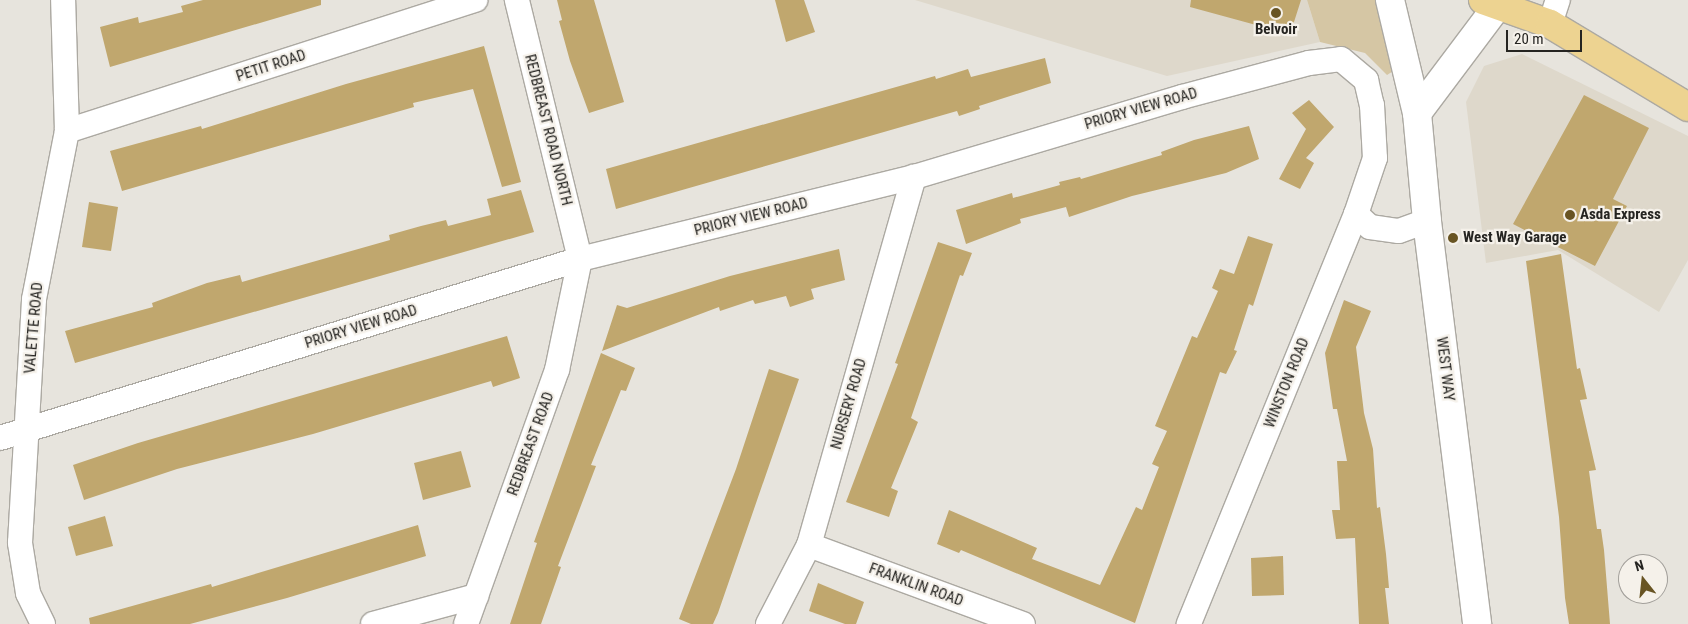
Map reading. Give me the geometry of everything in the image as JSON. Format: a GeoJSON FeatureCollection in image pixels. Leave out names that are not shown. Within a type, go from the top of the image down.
{"type":"FeatureCollection","features":[{"type":"Feature","properties":{"kind":"main road"},"geometry":{"type":"LineString","coordinates":[[1491,3],[1554,12],[1688,107]]}},
{"type":"Feature","properties":{"kind":"street","name":"VALETTE ROAD"},"geometry":{"type":"LineString","coordinates":[[43,624],[28,593],[20,543],[34,299],[67,131],[63,0]]}},
{"type":"Feature","properties":{"kind":"street","name":"PETIT ROAD"},"geometry":{"type":"LineString","coordinates":[[67,131],[476,0]]}},
{"type":"Feature","properties":{"kind":"street","name":"REDBREAST ROAD NORTH"},"geometry":{"type":"LineString","coordinates":[[517,0],[580,259]]}},
{"type":"Feature","properties":{"kind":"street","name":"WEST WAY"},"geometry":{"type":"LineString","coordinates":[[1390,0],[1418,113],[1427,221],[1477,624]]}},
{"type":"Feature","properties":{"kind":"street"},"geometry":{"type":"LineString","coordinates":[[1418,113],[1491,3]]}},
{"type":"Feature","properties":{"kind":"street","name":"PRIORY VIEW ROAD"},"geometry":{"type":"LineString","coordinates":[[0,438],[580,259],[914,176],[1182,97],[1309,63],[1341,59],[1366,80],[1372,105],[1375,158],[1356,214]]}},
{"type":"Feature","properties":{"kind":"street","name":"NURSERY ROAD"},"geometry":{"type":"LineString","coordinates":[[768,624],[809,545],[914,176]]}},
{"type":"Feature","properties":{"kind":"street"},"geometry":{"type":"LineString","coordinates":[[1356,214],[1370,228],[1400,231],[1427,221]]}},
{"type":"Feature","properties":{"kind":"street","name":"WINSTON ROAD"},"geometry":{"type":"LineString","coordinates":[[1189,624],[1356,214]]}},
{"type":"Feature","properties":{"kind":"street","name":"REDBREAST ROAD"},"geometry":{"type":"LineString","coordinates":[[466,624],[557,370],[580,259]]}},
{"type":"Feature","properties":{"kind":"street","name":"FRANKLIN ROAD"},"geometry":{"type":"LineString","coordinates":[[809,545],[1023,624]]}},
{"type":"Feature","properties":{"kind":"street"},"geometry":{"type":"LineString","coordinates":[[373,624],[476,596]]}},
{"type":"Feature","properties":{"kind":"shaded area"},"geometry":{"type":"Polygon","coordinates":[[[915,0],[1307,0],[1320,42],[1167,76],[915,0]]]}},
{"type":"Feature","properties":{"kind":"shaded area"},"geometry":{"type":"Polygon","coordinates":[[[1307,0],[1386,0],[1398,68],[1387,75],[1365,53],[1320,42],[1307,0]]]}},
{"type":"Feature","properties":{"kind":"shaded area"},"geometry":{"type":"Polygon","coordinates":[[[1522,54],[1688,136],[1688,260],[1659,312],[1558,250],[1486,263],[1466,102],[1484,66],[1522,54]]]}},
{"type":"Feature","properties":{"kind":"building"},"geometry":{"type":"Polygon","coordinates":[[[203,0],[321,0],[321,5],[110,67],[100,27],[138,17],[139,23],[183,12],[181,6],[203,0]]]}},
{"type":"Feature","properties":{"kind":"building"},"geometry":{"type":"Polygon","coordinates":[[[557,0],[594,0],[624,102],[589,113],[570,61],[559,21],[562,20],[557,0]]]}},
{"type":"Feature","properties":{"kind":"building"},"geometry":{"type":"Polygon","coordinates":[[[775,0],[804,0],[815,32],[786,42],[775,0]]]}},
{"type":"Feature","properties":{"kind":"building"},"geometry":{"type":"Polygon","coordinates":[[[1191,0],[1301,0],[1294,22],[1288,26],[1270,21],[1267,28],[1190,7],[1191,0]]]}},
{"type":"Feature","properties":{"kind":"building"},"geometry":{"type":"Polygon","coordinates":[[[484,46],[521,182],[502,187],[473,89],[413,103],[414,107],[122,191],[110,151],[201,126],[202,129],[346,84],[484,46]]]}},
{"type":"Feature","properties":{"kind":"building"},"geometry":{"type":"Polygon","coordinates":[[[1045,58],[1051,83],[979,106],[980,109],[959,116],[957,111],[616,209],[606,169],[935,76],[936,79],[968,69],[971,77],[1045,58]]]}},
{"type":"Feature","properties":{"kind":"building"},"geometry":{"type":"Polygon","coordinates":[[[1584,95],[1649,128],[1613,199],[1627,206],[1595,266],[1513,224],[1584,95]]]}},
{"type":"Feature","properties":{"kind":"building"},"geometry":{"type":"Polygon","coordinates":[[[1309,100],[1334,127],[1306,158],[1314,163],[1300,189],[1279,179],[1306,129],[1292,113],[1309,100]]]}},
{"type":"Feature","properties":{"kind":"building"},"geometry":{"type":"Polygon","coordinates":[[[1249,126],[1259,159],[1226,173],[1132,196],[1069,217],[1066,207],[1020,219],[1021,223],[966,244],[956,210],[1012,193],[1013,198],[1060,185],[1059,182],[1080,177],[1081,179],[1162,155],[1161,152],[1194,140],[1249,126]]]}},
{"type":"Feature","properties":{"kind":"building"},"geometry":{"type":"Polygon","coordinates":[[[521,190],[534,232],[75,363],[65,331],[153,307],[152,303],[207,283],[240,275],[242,282],[390,240],[389,235],[421,226],[446,220],[448,226],[491,215],[487,199],[521,190]]]}},
{"type":"Feature","properties":{"kind":"building"},"geometry":{"type":"Polygon","coordinates":[[[89,202],[118,207],[111,251],[82,247],[89,202]]]}},
{"type":"Feature","properties":{"kind":"building"},"geometry":{"type":"Polygon","coordinates":[[[1248,236],[1273,244],[1253,306],[1249,304],[1234,350],[1237,351],[1226,374],[1220,372],[1135,623],[961,550],[959,553],[937,544],[949,510],[1037,548],[1032,559],[1100,585],[1136,507],[1142,510],[1159,467],[1152,464],[1167,431],[1155,426],[1192,336],[1197,338],[1218,291],[1212,288],[1220,269],[1234,274],[1248,236]]]}},
{"type":"Feature","properties":{"kind":"building"},"geometry":{"type":"Polygon","coordinates":[[[938,242],[972,253],[963,276],[960,275],[911,418],[918,422],[891,488],[898,491],[889,517],[846,502],[898,364],[895,363],[938,242]]]}},
{"type":"Feature","properties":{"kind":"building"},"geometry":{"type":"Polygon","coordinates":[[[839,249],[845,280],[811,289],[814,299],[790,307],[786,296],[755,304],[753,300],[720,311],[719,307],[602,351],[617,305],[627,308],[730,276],[839,249]]]}},
{"type":"Feature","properties":{"kind":"building"},"geometry":{"type":"Polygon","coordinates":[[[1561,254],[1577,369],[1580,368],[1587,399],[1580,400],[1596,470],[1589,471],[1597,529],[1601,529],[1604,550],[1610,624],[1569,624],[1565,598],[1559,517],[1526,261],[1561,254]]]}},
{"type":"Feature","properties":{"kind":"building"},"geometry":{"type":"Polygon","coordinates":[[[1344,300],[1371,311],[1356,347],[1364,413],[1373,449],[1377,508],[1380,507],[1386,554],[1389,588],[1385,588],[1389,624],[1359,624],[1355,538],[1336,539],[1332,510],[1340,510],[1337,461],[1347,461],[1337,409],[1333,409],[1325,353],[1344,300]]]}},
{"type":"Feature","properties":{"kind":"building"},"geometry":{"type":"Polygon","coordinates":[[[507,336],[520,378],[493,387],[491,381],[313,434],[177,469],[84,500],[73,465],[138,443],[507,336]]]}},
{"type":"Feature","properties":{"kind":"building"},"geometry":{"type":"Polygon","coordinates":[[[601,353],[635,368],[626,391],[621,390],[591,465],[596,466],[558,566],[561,567],[541,624],[510,624],[537,543],[534,542],[601,353]]]}},
{"type":"Feature","properties":{"kind":"building"},"geometry":{"type":"Polygon","coordinates":[[[769,369],[799,379],[718,613],[713,624],[691,624],[679,619],[736,469],[769,369]]]}},
{"type":"Feature","properties":{"kind":"building"},"geometry":{"type":"Polygon","coordinates":[[[461,451],[471,487],[423,500],[414,463],[461,451]]]}},
{"type":"Feature","properties":{"kind":"building"},"geometry":{"type":"Polygon","coordinates":[[[105,516],[113,546],[76,556],[68,527],[105,516]]]}},
{"type":"Feature","properties":{"kind":"building"},"geometry":{"type":"Polygon","coordinates":[[[418,525],[426,556],[287,598],[190,624],[90,624],[89,618],[211,584],[212,587],[418,525]]]}},
{"type":"Feature","properties":{"kind":"building"},"geometry":{"type":"Polygon","coordinates":[[[1283,556],[1284,595],[1252,596],[1251,558],[1283,556]]]}},
{"type":"Feature","properties":{"kind":"building"},"geometry":{"type":"Polygon","coordinates":[[[818,583],[864,602],[856,624],[845,624],[809,611],[818,583]]]}},
{"type":"Feature","properties":{"kind":"place","name":"Belvoir"},"geometry":{"type":"Point","coordinates":[1276,13]}},
{"type":"Feature","properties":{"kind":"place","name":"Asda Express"},"geometry":{"type":"Point","coordinates":[1570,215]}},
{"type":"Feature","properties":{"kind":"place","name":"West Way Garage"},"geometry":{"type":"Point","coordinates":[1453,238]}}]}
